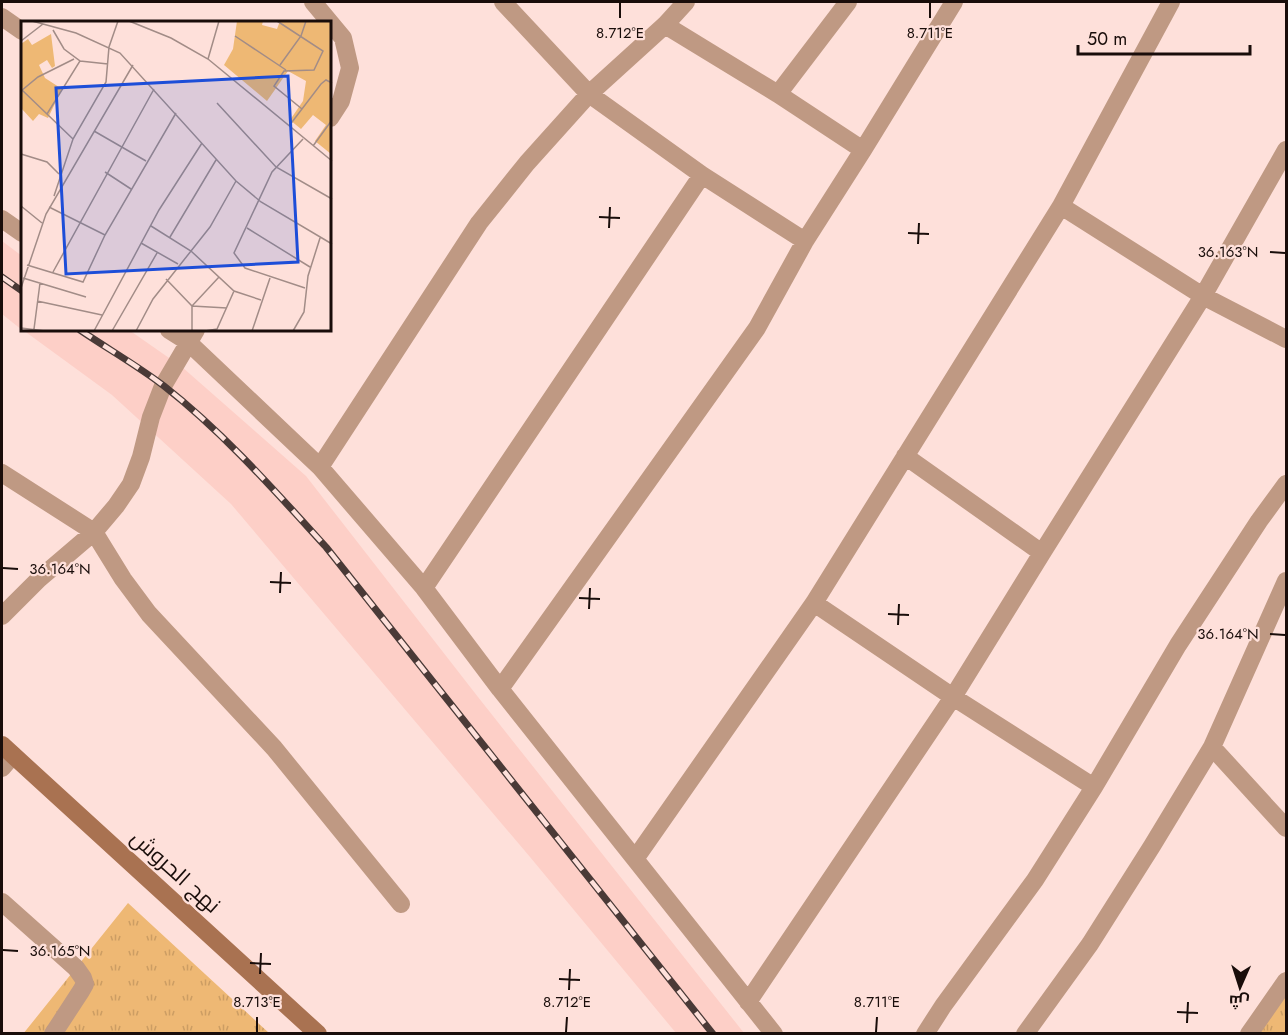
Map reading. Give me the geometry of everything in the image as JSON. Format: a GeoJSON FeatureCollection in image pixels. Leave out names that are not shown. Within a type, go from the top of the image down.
{"type":"FeatureCollection","features":[{"type":"Feature","properties":{"kind":"street"},"geometry":{"type":"LineString","coordinates":[[312,2],[328,21]]}},
{"type":"Feature","properties":{"kind":"street"},"geometry":{"type":"LineString","coordinates":[[503,2],[589,94],[702,175],[805,241]]}},
{"type":"Feature","properties":{"kind":"street"},"geometry":{"type":"LineString","coordinates":[[320,467],[479,223],[527,163],[589,94],[665,25],[686,2]]}},
{"type":"Feature","properties":{"kind":"street"},"geometry":{"type":"LineString","coordinates":[[778,94],[848,2]]}},
{"type":"Feature","properties":{"kind":"street"},"geometry":{"type":"LineString","coordinates":[[500,689],[757,328],[805,241],[954,2]]}},
{"type":"Feature","properties":{"kind":"street"},"geometry":{"type":"LineString","coordinates":[[635,859],[814,603],[1061,206],[1171,2]]}},
{"type":"Feature","properties":{"kind":"street"},"geometry":{"type":"LineString","coordinates":[[2,17],[21,30]]}},
{"type":"Feature","properties":{"kind":"street"},"geometry":{"type":"LineString","coordinates":[[332,25],[343,38],[350,68],[341,101],[332,115]]}},
{"type":"Feature","properties":{"kind":"street"},"geometry":{"type":"LineString","coordinates":[[665,25],[778,94],[863,150]]}},
{"type":"Feature","properties":{"kind":"street"},"geometry":{"type":"LineString","coordinates":[[748,1002],[953,697],[1203,296],[1287,150]]}},
{"type":"Feature","properties":{"kind":"street"},"geometry":{"type":"LineString","coordinates":[[424,588],[702,175]]}},
{"type":"Feature","properties":{"kind":"street"},"geometry":{"type":"LineString","coordinates":[[1061,206],[1203,296],[1287,339]]}},
{"type":"Feature","properties":{"kind":"street"},"geometry":{"type":"LineString","coordinates":[[2,219],[21,232]]}},
{"type":"Feature","properties":{"kind":"street"},"geometry":{"type":"LineString","coordinates":[[177,332],[192,336],[320,467],[424,588],[500,689],[774,1034]]}},
{"type":"Feature","properties":{"kind":"street"},"geometry":{"type":"LineString","coordinates":[[2,616],[39,579],[94,532],[131,484],[163,386],[192,336]]}},
{"type":"Feature","properties":{"kind":"street"},"geometry":{"type":"LineString","coordinates":[[905,456],[1042,553]]}},
{"type":"Feature","properties":{"kind":"street"},"geometry":{"type":"LineString","coordinates":[[2,473],[94,532],[123,579],[150,615],[274,748],[401,904]]}},
{"type":"Feature","properties":{"kind":"street"},"geometry":{"type":"LineString","coordinates":[[925,1034],[942,1006],[1035,879],[1094,787],[1178,645],[1259,521],[1287,483]]}},
{"type":"Feature","properties":{"kind":"street"},"geometry":{"type":"LineString","coordinates":[[1025,1034],[1090,944],[1212,747],[1287,581]]}},
{"type":"Feature","properties":{"kind":"street"},"geometry":{"type":"LineString","coordinates":[[814,603],[953,697],[1094,787]]}},
{"type":"Feature","properties":{"kind":"street"},"geometry":{"type":"LineString","coordinates":[[1212,747],[1287,828]]}},
{"type":"Feature","properties":{"kind":"street","name":"نهج الحروش"},"geometry":{"type":"LineString","coordinates":[[5,756],[318,1034]]}},
{"type":"Feature","properties":{"kind":"street"},"geometry":{"type":"LineString","coordinates":[[2,902],[76,968],[83,978],[85,984],[52,1034]]}},
{"type":"Feature","properties":{"kind":"street"},"geometry":{"type":"LineString","coordinates":[[1249,1034],[1287,981]]}},
{"type":"Feature","properties":{"kind":"shaded area"},"geometry":{"type":"Polygon","coordinates":[[[2,241],[21,255],[21,329],[2,314],[2,241]]]}},
{"type":"Feature","properties":{"kind":"shaded area"},"geometry":{"type":"Polygon","coordinates":[[[26,332],[132,332],[182,367],[306,476],[744,1033],[676,1033],[231,504],[112,395],[26,332]]]}},
{"type":"Feature","properties":{"kind":"green space"},"geometry":{"type":"Polygon","coordinates":[[[128,903],[269,1033],[23,1034],[128,903]]]}},
{"type":"Feature","properties":{"kind":"green space"},"geometry":{"type":"Polygon","coordinates":[[[1286,970],[1286,1033],[1261,1033],[1254,1028],[1286,970]]]}},
{"type":"Feature","properties":{"kind":"railway"},"geometry":{"type":"LineString","coordinates":[[2,277],[21,290]]}},
{"type":"Feature","properties":{"kind":"railway"},"geometry":{"type":"LineString","coordinates":[[83,332],[154,379],[186,404],[248,463],[326,547],[713,1034]]}}]}
